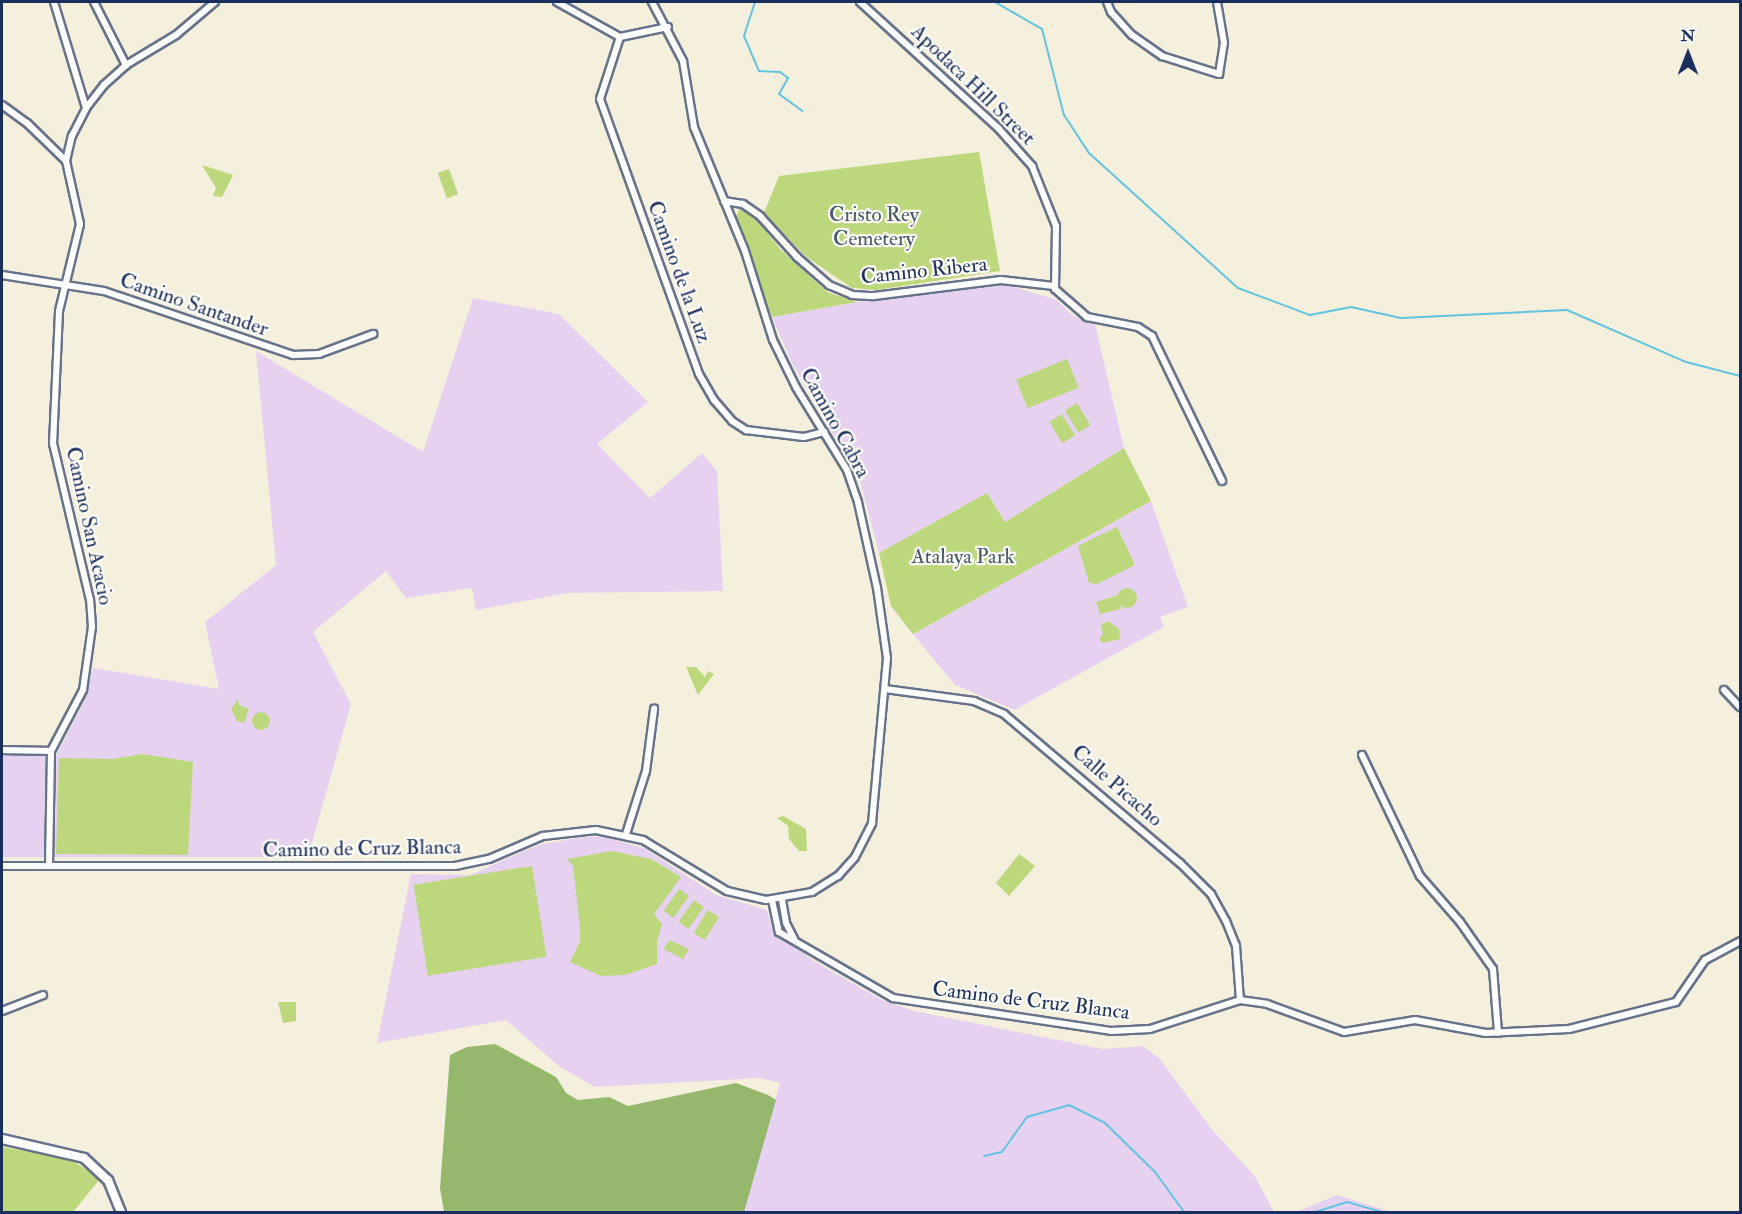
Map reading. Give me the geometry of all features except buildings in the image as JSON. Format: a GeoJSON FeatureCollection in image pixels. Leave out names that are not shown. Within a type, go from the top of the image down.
{"type":"FeatureCollection","features":[{"type":"Feature","properties":{"kind":"street"},"geometry":{"type":"LineString","coordinates":[[54,2],[86,108]]}},
{"type":"Feature","properties":{"kind":"street"},"geometry":{"type":"LineString","coordinates":[[94,2],[126,65]]}},
{"type":"Feature","properties":{"kind":"street","name":"Camino San Acacio"},"geometry":{"type":"LineString","coordinates":[[49,866],[51,751],[83,690],[92,627],[90,600],[53,444],[59,311],[80,225],[66,161],[72,136],[86,108],[126,65],[176,35],[215,2]]}},
{"type":"Feature","properties":{"kind":"street"},"geometry":{"type":"LineString","coordinates":[[557,2],[620,37],[668,27]]}},
{"type":"Feature","properties":{"kind":"street","name":"Camino Cabra"},"geometry":{"type":"LineString","coordinates":[[652,2],[668,27],[687,76],[694,128],[724,201],[778,350],[847,470],[860,512],[887,639],[885,689],[872,823],[861,849],[824,885],[777,900]]}},
{"type":"Feature","properties":{"kind":"street","name":"Apodaca Hill Street"},"geometry":{"type":"LineString","coordinates":[[860,2],[999,129],[1032,166],[1056,226],[1054,286]]}},
{"type":"Feature","properties":{"kind":"street"},"geometry":{"type":"LineString","coordinates":[[1107,2],[1111,12],[1131,35],[1162,56],[1219,74],[1224,43],[1217,2]]}},
{"type":"Feature","properties":{"kind":"street","name":"Camino de la Luz"},"geometry":{"type":"LineString","coordinates":[[620,37],[600,99],[699,374],[714,400],[732,421],[746,430],[804,437],[824,432]]}},
{"type":"Feature","properties":{"kind":"street"},"geometry":{"type":"LineString","coordinates":[[2,105],[27,123],[66,161]]}},
{"type":"Feature","properties":{"kind":"street","name":"Camino Ribera"},"geometry":{"type":"LineString","coordinates":[[724,201],[742,204],[760,216],[797,257],[829,285],[852,295],[874,296],[1000,280],[1054,286]]}},
{"type":"Feature","properties":{"kind":"street","name":"Camino Santander"},"geometry":{"type":"LineString","coordinates":[[2,275],[67,285],[128,298],[293,355],[319,354],[373,334]]}},
{"type":"Feature","properties":{"kind":"street"},"geometry":{"type":"LineString","coordinates":[[1054,286],[1075,310],[1087,317],[1138,327],[1152,336],[1222,481]]}},
{"type":"Feature","properties":{"kind":"street","name":"Calle Picacho"},"geometry":{"type":"LineString","coordinates":[[885,689],[974,701],[1004,714],[1180,862],[1211,894],[1226,921],[1236,946],[1240,1000]]}},
{"type":"Feature","properties":{"kind":"street"},"geometry":{"type":"LineString","coordinates":[[1724,690],[1740,707]]}},
{"type":"Feature","properties":{"kind":"street"},"geometry":{"type":"LineString","coordinates":[[626,834],[646,771],[654,709]]}},
{"type":"Feature","properties":{"kind":"street"},"geometry":{"type":"LineString","coordinates":[[2,750],[51,751]]}},
{"type":"Feature","properties":{"kind":"street"},"geometry":{"type":"LineString","coordinates":[[1362,755],[1420,876],[1461,922],[1493,969],[1498,1034]]}},
{"type":"Feature","properties":{"kind":"street","name":"Camino de Cruz Blanca"},"geometry":{"type":"LineString","coordinates":[[2,866],[455,866],[489,859],[557,833],[596,830],[626,834],[659,847],[728,891],[777,900],[779,932],[876,990],[906,1002],[1111,1031],[1150,1029],[1240,1000],[1267,1004],[1344,1032],[1415,1020],[1498,1034],[1569,1029],[1671,1005],[1687,990],[1705,960],[1740,941]]}},
{"type":"Feature","properties":{"kind":"street"},"geometry":{"type":"LineString","coordinates":[[2,1011],[43,995]]}},
{"type":"Feature","properties":{"kind":"street"},"geometry":{"type":"LineString","coordinates":[[2,1139],[75,1154],[91,1163],[108,1180],[121,1212]]}},
{"type":"Feature","properties":{"kind":"shaded area"},"geometry":{"type":"Polygon","coordinates":[[[1008,285],[1057,300],[1073,316],[1095,324],[1124,448],[1005,522],[987,493],[879,553],[860,481],[792,363],[772,317],[857,302],[1008,285]]]}},
{"type":"Feature","properties":{"kind":"shaded area"},"geometry":{"type":"Polygon","coordinates":[[[473,298],[559,314],[648,402],[597,444],[650,498],[702,453],[717,471],[723,591],[568,593],[476,610],[472,588],[406,598],[386,571],[313,632],[351,704],[308,857],[2,857],[2,755],[56,756],[84,702],[93,668],[219,689],[205,622],[276,565],[256,351],[423,452],[473,298]]]}},
{"type":"Feature","properties":{"kind":"shaded area"},"geometry":{"type":"Polygon","coordinates":[[[1151,501],[1188,607],[1160,617],[1164,627],[1015,710],[955,685],[913,634],[1151,501]]]}},
{"type":"Feature","properties":{"kind":"shaded area"},"geometry":{"type":"Polygon","coordinates":[[[583,837],[604,837],[644,848],[716,895],[767,910],[772,928],[812,960],[882,1000],[914,1011],[1103,1049],[1143,1046],[1160,1059],[1214,1132],[1254,1175],[1274,1212],[743,1212],[780,1083],[761,1078],[595,1087],[560,1067],[506,1020],[377,1043],[411,874],[470,875],[538,845],[583,837]]]}},
{"type":"Feature","properties":{"kind":"shaded area"},"geometry":{"type":"Polygon","coordinates":[[[1337,1195],[1392,1212],[1296,1212],[1337,1195]]]}},
{"type":"Feature","properties":{"kind":"green space","name":"Cristo Rey Cemetery"},"geometry":{"type":"Polygon","coordinates":[[[979,152],[1000,271],[876,290],[852,288],[805,256],[764,213],[779,176],[979,152]]]}},
{"type":"Feature","properties":{"kind":"green space"},"geometry":{"type":"Polygon","coordinates":[[[202,165],[233,175],[222,197],[213,196],[216,188],[202,165]]]}},
{"type":"Feature","properties":{"kind":"green space"},"geometry":{"type":"Polygon","coordinates":[[[449,169],[458,194],[447,198],[438,173],[449,169]]]}},
{"type":"Feature","properties":{"kind":"green space"},"geometry":{"type":"Polygon","coordinates":[[[740,208],[757,220],[780,249],[827,292],[857,302],[772,317],[736,216],[740,208]]]}},
{"type":"Feature","properties":{"kind":"green space"},"geometry":{"type":"Polygon","coordinates":[[[1067,359],[1079,388],[1028,408],[1016,380],[1067,359]]]}},
{"type":"Feature","properties":{"kind":"green space"},"geometry":{"type":"Polygon","coordinates":[[[1077,403],[1090,425],[1078,432],[1065,410],[1077,403]]]}},
{"type":"Feature","properties":{"kind":"green space"},"geometry":{"type":"Polygon","coordinates":[[[1062,414],[1075,435],[1063,443],[1049,422],[1062,414]]]}},
{"type":"Feature","properties":{"kind":"green space","name":"Atalaya Park"},"geometry":{"type":"Polygon","coordinates":[[[1124,448],[1151,501],[913,634],[891,606],[879,553],[987,493],[1005,522],[1124,448]]]}},
{"type":"Feature","properties":{"kind":"green space"},"geometry":{"type":"Polygon","coordinates":[[[1117,527],[1135,565],[1097,584],[1089,583],[1078,546],[1117,527]]]}},
{"type":"Feature","properties":{"kind":"green space"},"geometry":{"type":"Polygon","coordinates":[[[1127,588],[1134,591],[1137,598],[1134,605],[1127,608],[1120,605],[1117,598],[1120,591],[1127,588]]]}},
{"type":"Feature","properties":{"kind":"green space"},"geometry":{"type":"Polygon","coordinates":[[[1118,595],[1121,609],[1100,614],[1096,602],[1118,595]]]}},
{"type":"Feature","properties":{"kind":"green space"},"geometry":{"type":"Polygon","coordinates":[[[1108,621],[1119,629],[1120,639],[1103,643],[1099,639],[1103,634],[1101,624],[1108,621]]]}},
{"type":"Feature","properties":{"kind":"green space"},"geometry":{"type":"Polygon","coordinates":[[[686,667],[696,667],[705,677],[708,671],[714,674],[698,695],[686,667]]]}},
{"type":"Feature","properties":{"kind":"green space"},"geometry":{"type":"Polygon","coordinates":[[[238,699],[239,705],[249,709],[244,723],[237,721],[231,709],[238,699]]]}},
{"type":"Feature","properties":{"kind":"green space"},"geometry":{"type":"Polygon","coordinates":[[[257,712],[265,712],[270,717],[268,728],[257,730],[252,725],[252,717],[257,712]]]}},
{"type":"Feature","properties":{"kind":"green space"},"geometry":{"type":"Polygon","coordinates":[[[142,754],[193,762],[188,855],[56,854],[59,758],[112,759],[142,754]]]}},
{"type":"Feature","properties":{"kind":"green space"},"geometry":{"type":"Polygon","coordinates":[[[783,816],[806,829],[807,851],[799,851],[789,839],[788,826],[777,818],[783,816]]]}},
{"type":"Feature","properties":{"kind":"green space"},"geometry":{"type":"Polygon","coordinates":[[[612,851],[651,859],[681,877],[654,914],[662,924],[657,942],[657,964],[625,975],[601,976],[570,962],[580,941],[580,927],[573,866],[567,859],[612,851]]]}},
{"type":"Feature","properties":{"kind":"green space"},"geometry":{"type":"Polygon","coordinates":[[[1019,854],[1035,866],[1009,896],[996,883],[1019,854]]]}},
{"type":"Feature","properties":{"kind":"green space"},"geometry":{"type":"Polygon","coordinates":[[[532,866],[546,957],[428,976],[413,885],[532,866]]]}},
{"type":"Feature","properties":{"kind":"green space"},"geometry":{"type":"Polygon","coordinates":[[[679,889],[689,896],[673,918],[664,911],[679,889]]]}},
{"type":"Feature","properties":{"kind":"green space"},"geometry":{"type":"Polygon","coordinates":[[[694,900],[704,907],[688,929],[679,922],[694,900]]]}},
{"type":"Feature","properties":{"kind":"green space"},"geometry":{"type":"Polygon","coordinates":[[[708,910],[719,917],[705,940],[694,933],[708,910]]]}},
{"type":"Feature","properties":{"kind":"green space"},"geometry":{"type":"Polygon","coordinates":[[[669,940],[689,949],[683,959],[664,949],[669,940]]]}},
{"type":"Feature","properties":{"kind":"green space"},"geometry":{"type":"Polygon","coordinates":[[[278,1002],[296,1002],[296,1021],[283,1023],[278,1002]]]}},
{"type":"Feature","properties":{"kind":"green space"},"geometry":{"type":"Polygon","coordinates":[[[495,1044],[556,1077],[566,1093],[578,1100],[609,1097],[628,1106],[736,1083],[776,1100],[744,1212],[444,1212],[440,1188],[450,1055],[467,1047],[495,1044]]]}},
{"type":"Feature","properties":{"kind":"green space"},"geometry":{"type":"Polygon","coordinates":[[[2,1147],[70,1159],[100,1179],[73,1212],[2,1212],[2,1147]]]}},
{"type":"Feature","properties":{"kind":"waterway"},"geometry":{"type":"LineString","coordinates":[[755,2],[744,36],[759,71],[780,72],[788,78],[779,94],[802,111]]}},
{"type":"Feature","properties":{"kind":"waterway"},"geometry":{"type":"LineString","coordinates":[[995,2],[1042,29],[1064,115],[1089,153],[1238,288],[1310,315],[1351,307],[1401,318],[1567,310],[1686,362],[1740,376]]}},
{"type":"Feature","properties":{"kind":"waterway"},"geometry":{"type":"LineString","coordinates":[[984,1156],[1002,1152],[1027,1117],[1069,1105],[1105,1123],[1155,1172],[1184,1212]]}},
{"type":"Feature","properties":{"kind":"waterway"},"geometry":{"type":"LineString","coordinates":[[1315,1212],[1347,1202],[1381,1212]]}}]}
